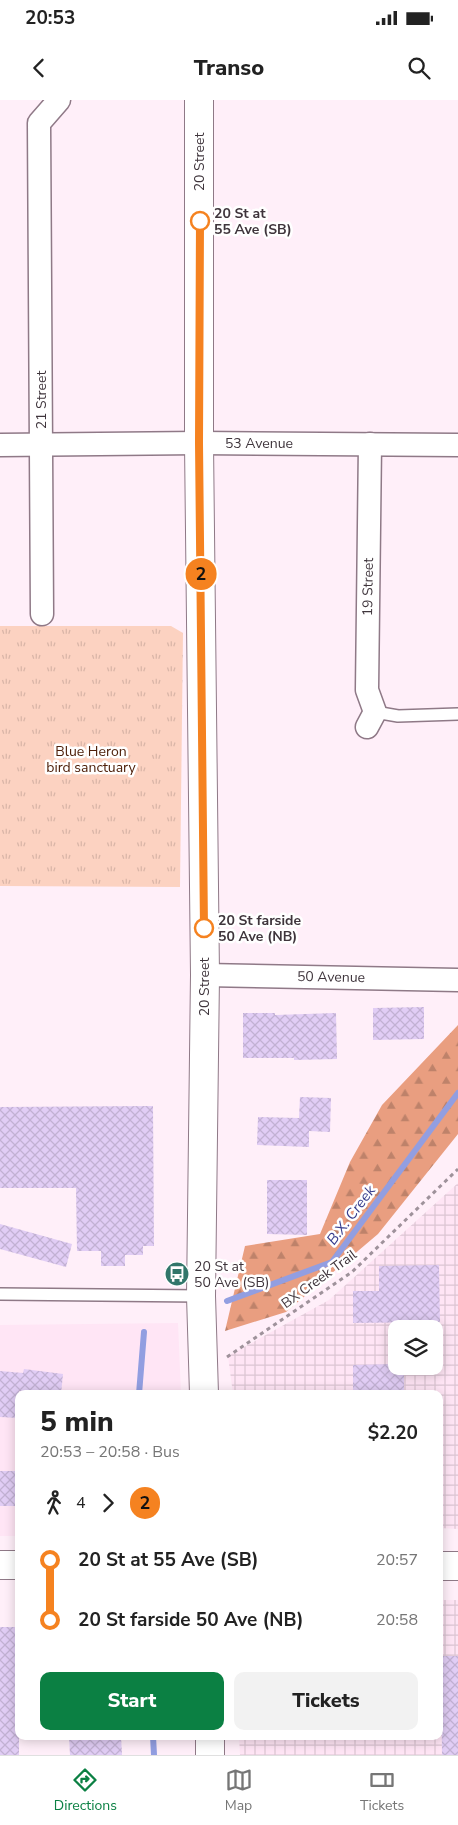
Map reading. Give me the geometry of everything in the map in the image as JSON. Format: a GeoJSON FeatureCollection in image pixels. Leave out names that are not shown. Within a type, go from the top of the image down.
{"type":"FeatureCollection","features":[{"type":"Feature","properties":{"kind":"street","name":"20 Street"},"geometry":{"type":"LineString","coordinates":[[199,100],[199,443],[205,975],[200,1296],[203,1382]]}},
{"type":"Feature","properties":{"kind":"street","name":"21 Street"},"geometry":{"type":"LineString","coordinates":[[42,614],[39,123],[55,101]]}},
{"type":"Feature","properties":{"kind":"street","name":"53 Avenue"},"geometry":{"type":"LineString","coordinates":[[0,445],[199,443],[458,445]]}},
{"type":"Feature","properties":{"kind":"street","name":"19 Street"},"geometry":{"type":"LineString","coordinates":[[370,444],[367,690],[371,719]]}},
{"type":"Feature","properties":{"kind":"street","name":"50 Avenue"},"geometry":{"type":"LineString","coordinates":[[205,975],[458,980]]}},
{"type":"Feature","properties":{"kind":"street"},"geometry":{"type":"LineString","coordinates":[[0,1565],[15,1565]]}},
{"type":"Feature","properties":{"kind":"street"},"geometry":{"type":"LineString","coordinates":[[443,1566],[458,1566]]}},
{"type":"Feature","properties":{"kind":"street"},"geometry":{"type":"LineString","coordinates":[[210,1740],[210,1755]]}},
{"type":"Feature","properties":{"kind":"lane"},"geometry":{"type":"LineString","coordinates":[[371,719],[458,714]]}},
{"type":"Feature","properties":{"kind":"lane"},"geometry":{"type":"LineString","coordinates":[[0,1294],[200,1296]]}},
{"type":"Feature","properties":{"kind":"path","name":"BX Creek Trail"},"geometry":{"type":"LineString","coordinates":[[203,1382],[228,1356],[352,1272],[458,1169]]}},
{"type":"Feature","properties":{"kind":"shaded area"},"geometry":{"type":"Polygon","coordinates":[[[458,1183],[458,1529],[443,1528],[443,1390],[232,1390],[228,1356],[329,1300],[458,1183]]]}},
{"type":"Feature","properties":{"kind":"shaded area"},"geometry":{"type":"Polygon","coordinates":[[[178,1323],[181,1390],[15,1390],[15,1536],[0,1536],[0,1325],[178,1323]]]}},
{"type":"Feature","properties":{"kind":"shaded area"},"geometry":{"type":"Polygon","coordinates":[[[443,1600],[458,1600],[458,1755],[240,1755],[239,1740],[443,1740],[443,1600]]]}},
{"type":"Feature","properties":{"kind":"green space","name":"Blue Heron bird sanctuary"},"geometry":{"type":"Polygon","coordinates":[[[0,626],[171,626],[183,633],[180,887],[0,886],[0,626]]]}},
{"type":"Feature","properties":{"kind":"green space"},"geometry":{"type":"Polygon","coordinates":[[[458,1025],[458,1134],[378,1234],[286,1312],[225,1331],[245,1246],[320,1234],[350,1162],[382,1105],[458,1025]]]}},
{"type":"Feature","properties":{"kind":"building"},"geometry":{"type":"Polygon","coordinates":[[[424,1007],[424,1039],[373,1040],[373,1008],[424,1007]]]}},
{"type":"Feature","properties":{"kind":"building"},"geometry":{"type":"Polygon","coordinates":[[[243,1013],[275,1013],[275,1015],[336,1013],[337,1059],[243,1058],[243,1013]]]}},
{"type":"Feature","properties":{"kind":"building"},"geometry":{"type":"Polygon","coordinates":[[[300,1097],[331,1098],[330,1132],[309,1131],[309,1147],[257,1145],[258,1117],[299,1118],[300,1097]]]}},
{"type":"Feature","properties":{"kind":"building"},"geometry":{"type":"Polygon","coordinates":[[[153,1106],[154,1246],[143,1246],[143,1255],[125,1255],[125,1266],[101,1266],[101,1251],[77,1251],[76,1188],[0,1188],[0,1107],[153,1106]]]}},
{"type":"Feature","properties":{"kind":"building"},"geometry":{"type":"Polygon","coordinates":[[[267,1180],[307,1180],[307,1235],[267,1234],[267,1180]]]}},
{"type":"Feature","properties":{"kind":"building"},"geometry":{"type":"Polygon","coordinates":[[[0,1224],[72,1244],[66,1267],[0,1249],[0,1224]]]}},
{"type":"Feature","properties":{"kind":"building"},"geometry":{"type":"Polygon","coordinates":[[[439,1265],[440,1320],[388,1320],[388,1323],[353,1323],[353,1291],[379,1291],[379,1266],[439,1265]]]}},
{"type":"Feature","properties":{"kind":"building"},"geometry":{"type":"Polygon","coordinates":[[[388,1364],[388,1375],[404,1375],[404,1390],[353,1390],[353,1365],[388,1364]]]}},
{"type":"Feature","properties":{"kind":"building"},"geometry":{"type":"Polygon","coordinates":[[[24,1369],[63,1374],[61,1390],[15,1390],[15,1418],[0,1417],[0,1371],[23,1373],[24,1369]]]}},
{"type":"Feature","properties":{"kind":"building"},"geometry":{"type":"Polygon","coordinates":[[[0,1471],[15,1471],[15,1506],[0,1506],[0,1471]]]}},
{"type":"Feature","properties":{"kind":"building"},"geometry":{"type":"Polygon","coordinates":[[[0,1627],[15,1627],[15,1740],[19,1740],[19,1755],[0,1755],[0,1627]]]}},
{"type":"Feature","properties":{"kind":"building"},"geometry":{"type":"Polygon","coordinates":[[[443,1656],[458,1656],[458,1755],[442,1755],[443,1656]]]}},
{"type":"Feature","properties":{"kind":"building"},"geometry":{"type":"Polygon","coordinates":[[[69,1740],[121,1740],[122,1755],[70,1755],[69,1740]]]}},
{"type":"Feature","properties":{"kind":"waterway","name":"B.X. Creek"},"geometry":{"type":"LineString","coordinates":[[227,1301],[332,1262],[458,1093]]}},
{"type":"Feature","properties":{"kind":"waterway","name":"B.X. Creek"},"geometry":{"type":"LineString","coordinates":[[139,1390],[144,1332]]}},
{"type":"Feature","properties":{"kind":"waterway","name":"B.X. Creek"},"geometry":{"type":"LineString","coordinates":[[153,1740],[154,1755]]}},
{"type":"Feature","properties":{"kind":"bus line","name":"2"},"geometry":{"type":"LineString","coordinates":[[200,221],[199,443],[204,928]]}},
{"type":"Feature","properties":{"kind":"place","name":"20 St at 55 Ave (SB)"},"geometry":{"type":"Point","coordinates":[200,221]}},
{"type":"Feature","properties":{"kind":"place","name":"20 St farside 50 Ave (NB)"},"geometry":{"type":"Point","coordinates":[204,928]}},
{"type":"Feature","properties":{"kind":"place","name":"20 St at 50 Ave (SB)"},"geometry":{"type":"Point","coordinates":[177,1274]}}]}
